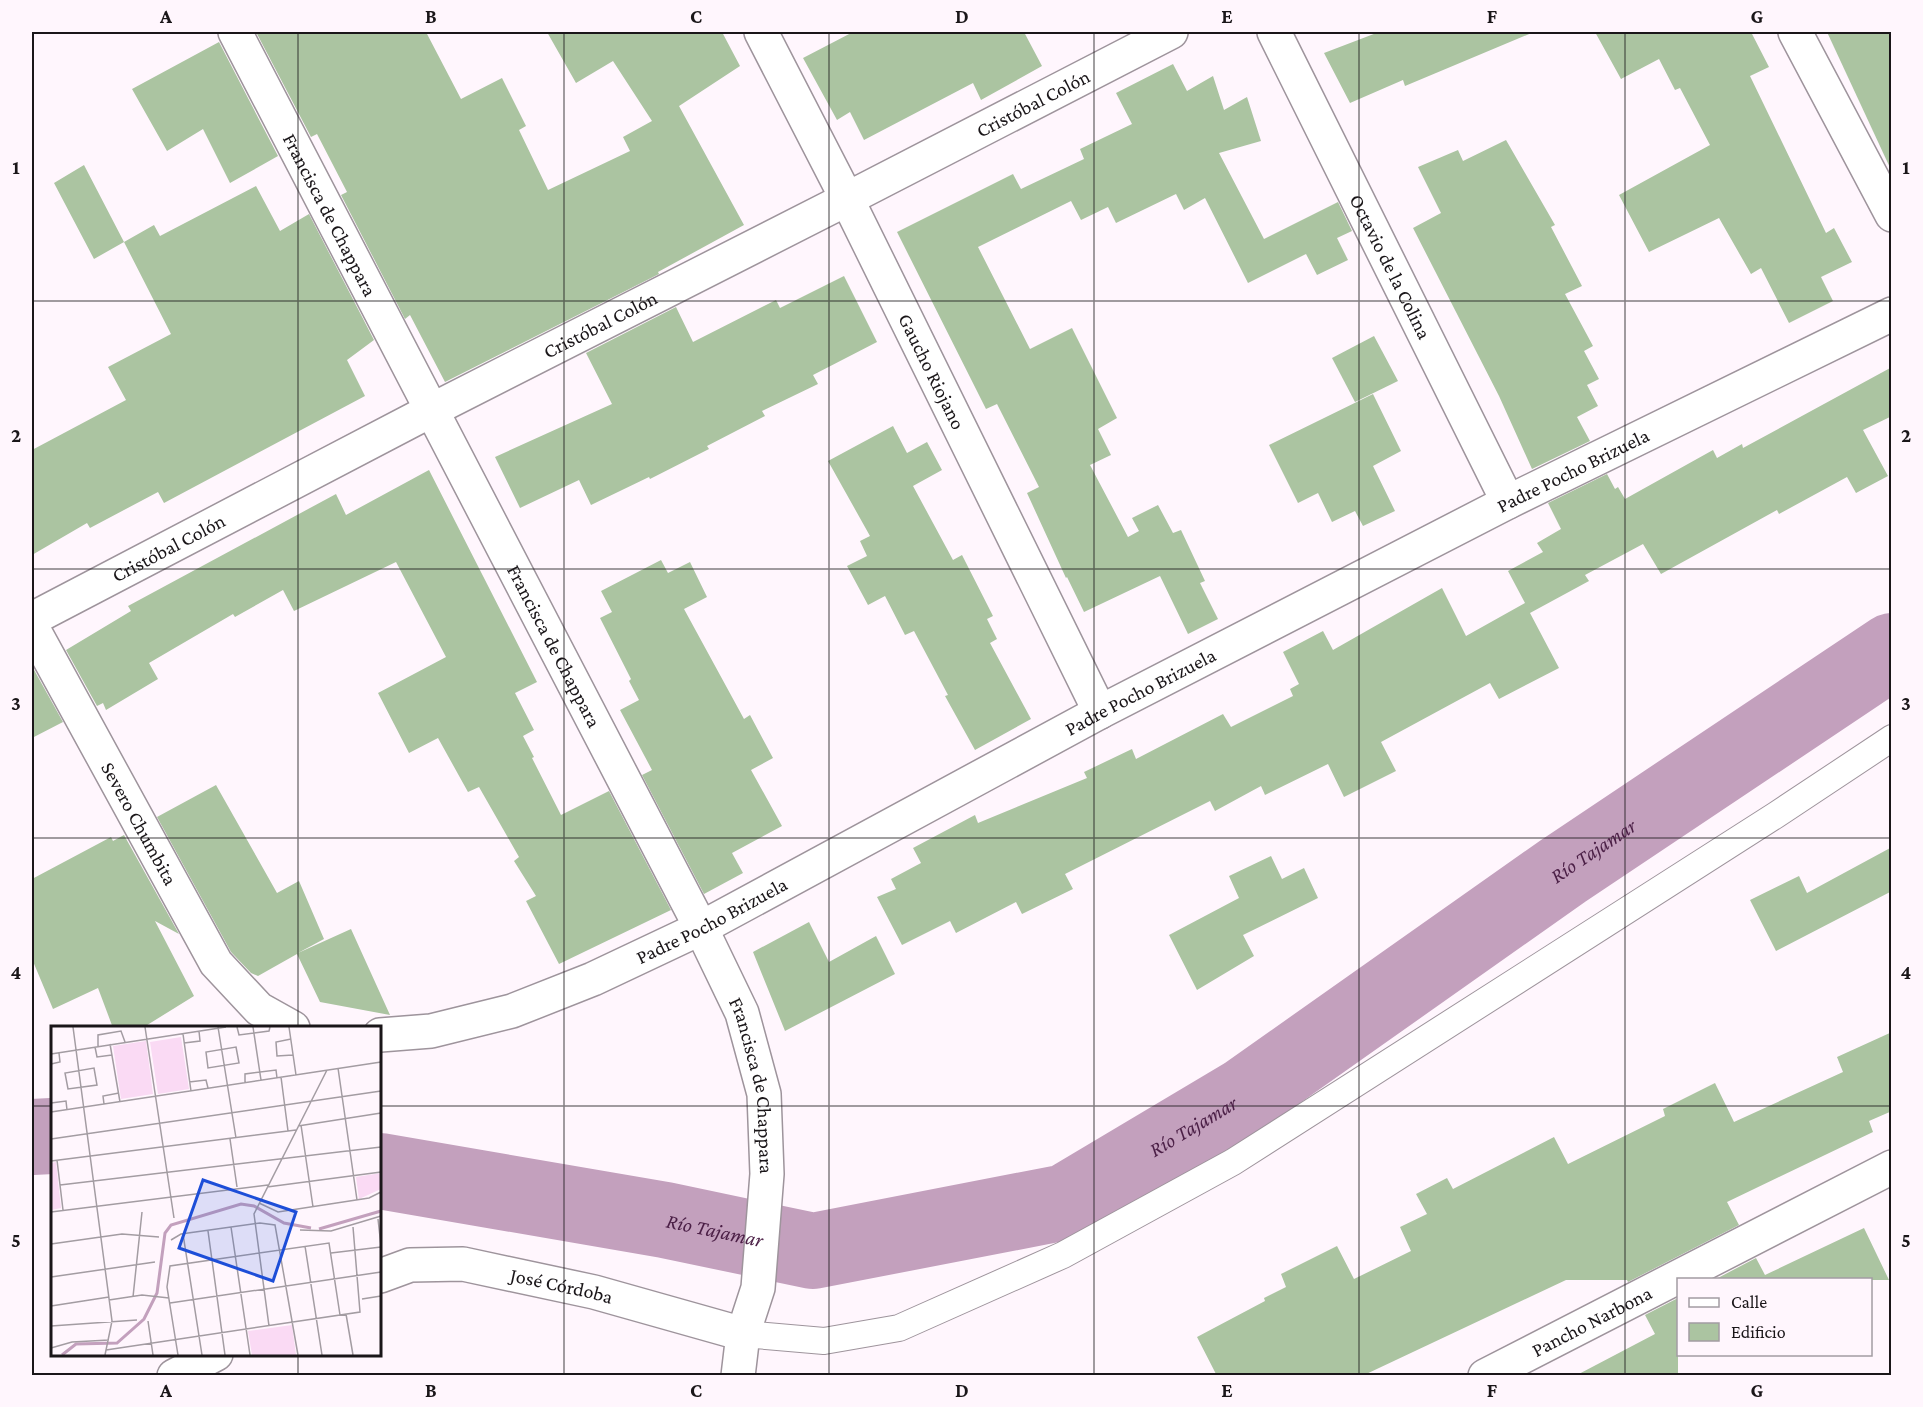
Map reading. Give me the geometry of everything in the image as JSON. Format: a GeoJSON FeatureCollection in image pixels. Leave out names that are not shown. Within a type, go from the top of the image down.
{"type":"FeatureCollection","features":[{"type":"Feature","properties":{"kind":"street","name":"Francisca de Chappara"},"geometry":{"type":"LineString","coordinates":[[235,32],[430,411],[701,928],[742,1013],[764,1094],[767,1174],[758,1288],[743,1334],[738,1376]]}},
{"type":"Feature","properties":{"kind":"street","name":"Gaucho Riojano"},"geometry":{"type":"LineString","coordinates":[[761,32],[847,200],[1100,712]]}},
{"type":"Feature","properties":{"kind":"street","name":"Cristóbal Colón"},"geometry":{"type":"LineString","coordinates":[[32,619],[430,411],[1172,32]]}},
{"type":"Feature","properties":{"kind":"street","name":"Octavio de la Colina"},"geometry":{"type":"LineString","coordinates":[[1274,32],[1508,502]]}},
{"type":"Feature","properties":{"kind":"street"},"geometry":{"type":"LineString","coordinates":[[1795,32],[1892,215]]}},
{"type":"Feature","properties":{"kind":"street","name":"Padre Pocho Brizuela"},"geometry":{"type":"LineString","coordinates":[[381,1035],[430,1031],[512,1011],[593,979],[701,928],[1100,712],[1508,502],[1892,314]]}},
{"type":"Feature","properties":{"kind":"street","name":"Severo Chumbita"},"geometry":{"type":"LineString","coordinates":[[32,627],[216,963],[259,1009],[289,1026]]}},
{"type":"Feature","properties":{"kind":"street","name":"Pancho Narbona"},"geometry":{"type":"LineString","coordinates":[[1485,1376],[1892,1167]]}},
{"type":"Feature","properties":{"kind":"street","name":"José Córdoba"},"geometry":{"type":"LineString","coordinates":[[381,1276],[410,1265],[463,1264],[594,1292],[743,1334]]}},
{"type":"Feature","properties":{"kind":"street"},"geometry":{"type":"LineString","coordinates":[[174,1376],[212,1356]]}},
{"type":"Feature","properties":{"kind":"lane"},"geometry":{"type":"LineString","coordinates":[[743,1334],[825,1341],[899,1328],[1063,1255],[1233,1162],[1776,815],[1892,738]]}},
{"type":"Feature","properties":{"kind":"building"},"geometry":{"type":"Polygon","coordinates":[[[256,32],[426,32],[461,99],[502,78],[526,126],[519,130],[548,190],[630,151],[623,137],[652,121],[613,61],[576,83],[547,32],[722,32],[740,66],[679,106],[744,225],[658,272],[659,274],[445,382],[410,315],[405,319],[341,195],[347,192],[317,134],[311,137],[256,32]]]}},
{"type":"Feature","properties":{"kind":"building"},"geometry":{"type":"Polygon","coordinates":[[[853,32],[1024,32],[1042,66],[981,100],[973,83],[864,140],[850,112],[837,120],[803,58],[853,32]]]}},
{"type":"Feature","properties":{"kind":"building"},"geometry":{"type":"Polygon","coordinates":[[[1379,32],[1534,32],[1405,86],[1403,80],[1350,103],[1324,53],[1379,32]]]}},
{"type":"Feature","properties":{"kind":"building"},"geometry":{"type":"Polygon","coordinates":[[[1595,32],[1751,32],[1769,67],[1750,76],[1826,233],[1834,228],[1852,262],[1821,277],[1833,301],[1789,323],[1761,268],[1751,274],[1719,218],[1649,252],[1619,195],[1710,145],[1680,88],[1675,90],[1659,59],[1621,79],[1595,32]]]}},
{"type":"Feature","properties":{"kind":"building"},"geometry":{"type":"Polygon","coordinates":[[[1827,32],[1892,32],[1892,172],[1827,32]]]}},
{"type":"Feature","properties":{"kind":"building"},"geometry":{"type":"Polygon","coordinates":[[[219,42],[278,156],[230,183],[203,129],[167,151],[132,89],[219,42]]]}},
{"type":"Feature","properties":{"kind":"building"},"geometry":{"type":"Polygon","coordinates":[[[1173,64],[1187,91],[1213,76],[1224,110],[1247,97],[1261,141],[1219,153],[1264,239],[1338,202],[1352,231],[1337,238],[1348,260],[1317,275],[1306,254],[1248,283],[1205,198],[1184,210],[1176,194],[1116,223],[1108,207],[1081,220],[1071,201],[978,247],[1030,349],[1072,328],[1117,418],[1098,429],[1111,455],[1090,465],[1128,537],[1139,531],[1132,518],[1158,505],[1173,533],[1181,530],[1205,581],[1200,583],[1218,619],[1188,634],[1160,576],[1084,612],[1027,493],[1039,487],[997,404],[986,409],[897,232],[1013,174],[1021,189],[1084,159],[1080,149],[1132,124],[1116,93],[1173,64]]]}},
{"type":"Feature","properties":{"kind":"building"},"geometry":{"type":"Polygon","coordinates":[[[1506,140],[1555,225],[1551,227],[1582,286],[1565,294],[1593,346],[1584,351],[1599,379],[1587,385],[1598,406],[1577,417],[1590,441],[1532,469],[1499,396],[1413,228],[1441,213],[1418,167],[1458,150],[1463,161],[1506,140]]]}},
{"type":"Feature","properties":{"kind":"building"},"geometry":{"type":"Polygon","coordinates":[[[84,165],[124,242],[94,259],[54,183],[84,165]]]}},
{"type":"Feature","properties":{"kind":"building"},"geometry":{"type":"Polygon","coordinates":[[[256,186],[280,231],[309,214],[374,340],[347,360],[365,396],[164,503],[158,492],[90,528],[87,523],[32,555],[32,450],[126,400],[108,367],[171,334],[124,242],[154,225],[160,236],[256,186]]]}},
{"type":"Feature","properties":{"kind":"building"},"geometry":{"type":"Polygon","coordinates":[[[844,276],[877,342],[813,375],[818,384],[762,411],[765,416],[707,446],[709,449],[650,479],[649,477],[591,505],[579,480],[520,508],[495,457],[612,404],[586,353],[676,307],[693,342],[776,300],[780,308],[844,276]]]}},
{"type":"Feature","properties":{"kind":"building"},"geometry":{"type":"Polygon","coordinates":[[[1374,336],[1398,381],[1355,402],[1332,358],[1374,336]]]}},
{"type":"Feature","properties":{"kind":"building"},"geometry":{"type":"Polygon","coordinates":[[[1892,367],[1892,416],[1863,430],[1888,476],[1856,493],[1847,477],[1779,514],[1777,510],[1661,574],[1643,544],[1585,575],[1589,581],[1530,613],[1559,668],[1499,699],[1490,683],[1381,742],[1396,771],[1344,797],[1328,764],[1265,795],[1261,786],[1215,811],[1210,801],[1065,874],[1073,889],[1022,914],[1016,902],[956,933],[950,921],[902,945],[877,897],[896,889],[891,879],[921,863],[913,848],[975,815],[978,823],[1087,778],[1084,772],[1132,749],[1136,759],[1223,714],[1231,727],[1293,696],[1290,689],[1299,684],[1283,652],[1323,631],[1333,650],[1442,588],[1466,636],[1525,603],[1508,571],[1543,552],[1537,543],[1561,529],[1548,503],[1607,474],[1615,489],[1618,487],[1625,499],[1713,450],[1717,458],[1742,444],[1743,448],[1892,367]]]}},
{"type":"Feature","properties":{"kind":"building"},"geometry":{"type":"Polygon","coordinates":[[[1373,394],[1401,451],[1373,466],[1395,511],[1363,526],[1355,511],[1332,522],[1318,493],[1298,503],[1269,445],[1373,394]]]}},
{"type":"Feature","properties":{"kind":"building"},"geometry":{"type":"Polygon","coordinates":[[[893,426],[907,453],[927,442],[942,470],[913,486],[953,560],[962,555],[993,616],[987,619],[997,639],[990,643],[1031,719],[975,750],[945,696],[948,695],[914,631],[905,635],[885,596],[868,605],[847,566],[867,556],[860,541],[870,536],[828,461],[893,426]]]}},
{"type":"Feature","properties":{"kind":"building"},"geometry":{"type":"Polygon","coordinates":[[[429,470],[537,682],[515,693],[534,730],[523,736],[561,815],[609,791],[671,910],[559,964],[526,901],[536,896],[514,861],[519,857],[479,787],[468,792],[438,738],[409,753],[378,693],[446,657],[396,562],[294,611],[283,590],[235,617],[233,614],[149,663],[158,679],[106,710],[103,703],[97,706],[66,650],[131,611],[128,606],[336,494],[346,515],[429,470]]]}},
{"type":"Feature","properties":{"kind":"building"},"geometry":{"type":"Polygon","coordinates":[[[661,560],[668,573],[690,562],[707,597],[684,609],[744,719],[750,715],[773,758],[751,770],[782,826],[732,853],[743,873],[704,894],[642,775],[652,770],[620,710],[639,700],[600,618],[612,612],[601,591],[661,560]]]}},
{"type":"Feature","properties":{"kind":"building"},"geometry":{"type":"Polygon","coordinates":[[[32,669],[63,722],[32,738],[32,669]]]}},
{"type":"Feature","properties":{"kind":"building"},"geometry":{"type":"Polygon","coordinates":[[[216,785],[277,893],[299,881],[324,939],[298,953],[351,929],[390,1015],[320,1002],[297,954],[258,976],[251,973],[231,952],[157,817],[216,785]]]}},
{"type":"Feature","properties":{"kind":"building"},"geometry":{"type":"Polygon","coordinates":[[[124,835],[179,934],[155,921],[194,996],[146,1026],[112,1026],[98,988],[53,1009],[32,959],[32,879],[111,837],[113,841],[124,835]]]}},
{"type":"Feature","properties":{"kind":"building"},"geometry":{"type":"Polygon","coordinates":[[[1892,847],[1892,891],[1776,951],[1750,900],[1799,876],[1807,893],[1892,847]]]}},
{"type":"Feature","properties":{"kind":"building"},"geometry":{"type":"Polygon","coordinates":[[[1271,856],[1282,879],[1304,868],[1318,898],[1243,935],[1254,956],[1197,990],[1169,935],[1239,898],[1229,876],[1271,856]]]}},
{"type":"Feature","properties":{"kind":"building"},"geometry":{"type":"Polygon","coordinates":[[[809,922],[829,962],[876,936],[895,974],[785,1031],[753,952],[809,922]]]}},
{"type":"Feature","properties":{"kind":"building"},"geometry":{"type":"Polygon","coordinates":[[[1892,1032],[1892,1111],[1869,1121],[1873,1132],[1727,1202],[1739,1225],[1628,1282],[1627,1280],[1566,1280],[1362,1376],[1217,1376],[1197,1337],[1265,1301],[1264,1298],[1286,1287],[1281,1274],[1337,1246],[1354,1279],[1411,1251],[1400,1227],[1427,1214],[1416,1194],[1447,1178],[1453,1189],[1554,1137],[1568,1164],[1665,1116],[1663,1109],[1715,1083],[1734,1122],[1843,1072],[1837,1057],[1892,1032]]]}},
{"type":"Feature","properties":{"kind":"building"},"geometry":{"type":"Polygon","coordinates":[[[1864,1228],[1889,1280],[1872,1280],[1872,1278],[1718,1278],[1756,1258],[1765,1275],[1864,1228]]]}},
{"type":"Feature","properties":{"kind":"building"},"geometry":{"type":"Polygon","coordinates":[[[1677,1299],[1678,1376],[1575,1376],[1655,1334],[1645,1315],[1677,1299]]]}},
{"type":"Feature","properties":{"kind":"waterway","name":"Río Tajamar"},"geometry":{"type":"LineString","coordinates":[[381,1171],[665,1220],[813,1251],[1066,1202],[1244,1096],[1563,871],[1892,651]]}},
{"type":"Feature","properties":{"kind":"waterway","name":"Río Tajamar"},"geometry":{"type":"LineString","coordinates":[[32,1137],[51,1136]]}}]}
